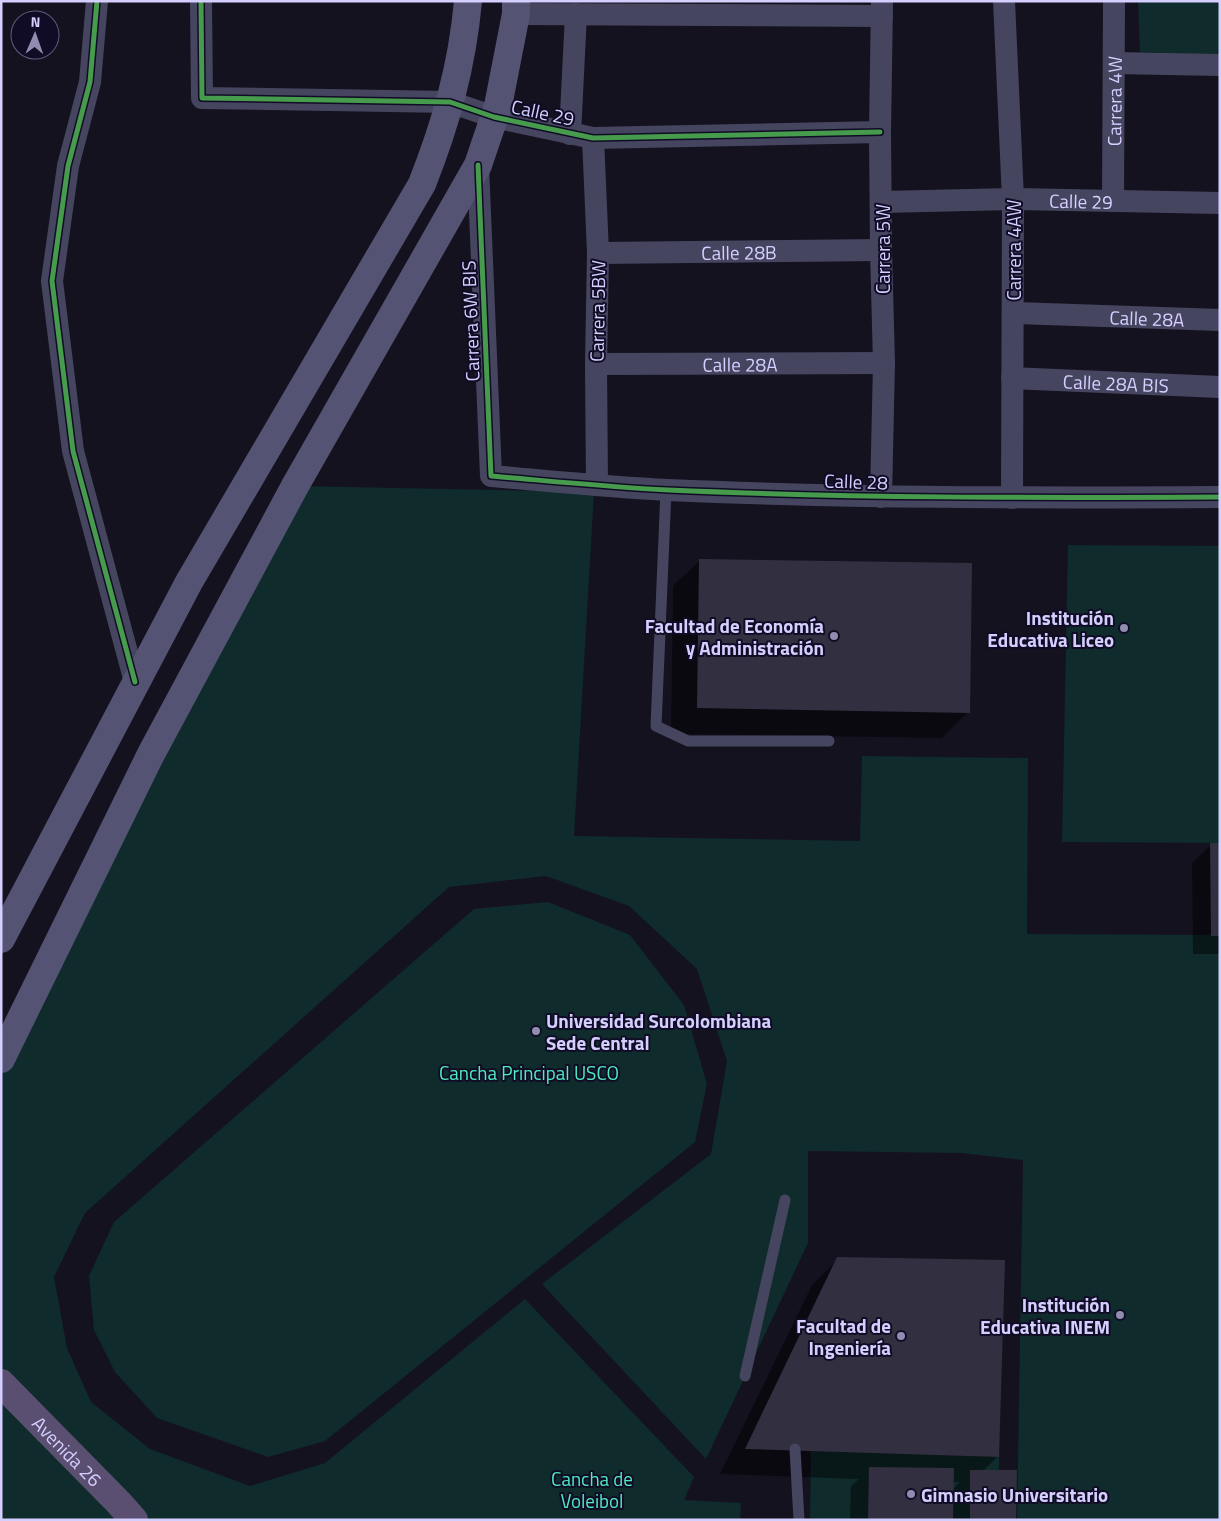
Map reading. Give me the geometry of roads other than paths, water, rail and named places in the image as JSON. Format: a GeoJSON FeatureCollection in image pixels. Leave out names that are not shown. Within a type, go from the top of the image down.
{"type":"FeatureCollection","features":[{"type":"Feature","properties":{"kind":"main road"},"geometry":{"type":"LineString","coordinates":[[1,939],[189,582],[422,184],[450,102],[459,67],[468,1]]}},
{"type":"Feature","properties":{"kind":"main road"},"geometry":{"type":"LineString","coordinates":[[1,1059],[151,754],[295,486],[478,165],[498,106],[516,8]]}},
{"type":"Feature","properties":{"kind":"main road","name":"Avenida 26"},"geometry":{"type":"LineString","coordinates":[[1,1383],[134,1520]]}},
{"type":"Feature","properties":{"kind":"street"},"geometry":{"type":"LineString","coordinates":[[97,1],[90,82],[68,166],[52,281],[73,450],[135,682]]}},
{"type":"Feature","properties":{"kind":"street","name":"Calle 29"},"geometry":{"type":"LineString","coordinates":[[201,1],[202,98],[450,102],[494,117],[592,138],[880,132]]}},
{"type":"Feature","properties":{"kind":"street","name":"Carrera 4AW"},"geometry":{"type":"LineString","coordinates":[[1004,1],[1013,198],[1012,498]]}},
{"type":"Feature","properties":{"kind":"street","name":"Carrera 4W"},"geometry":{"type":"LineString","coordinates":[[1113,201],[1114,1]]}},
{"type":"Feature","properties":{"kind":"street"},"geometry":{"type":"LineString","coordinates":[[516,8],[576,14],[882,8]]}},
{"type":"Feature","properties":{"kind":"street","name":"Carrera 5W"},"geometry":{"type":"LineString","coordinates":[[881,497],[884,364],[880,132],[882,8]]}},
{"type":"Feature","properties":{"kind":"street"},"geometry":{"type":"LineString","coordinates":[[570,134],[576,14]]}},
{"type":"Feature","properties":{"kind":"street"},"geometry":{"type":"LineString","coordinates":[[1114,63],[1220,65]]}},
{"type":"Feature","properties":{"kind":"street","name":"Carrera 5BW"},"geometry":{"type":"LineString","coordinates":[[592,138],[598,253],[596,364],[597,485]]}},
{"type":"Feature","properties":{"kind":"street","name":"Carrera 6W BIS"},"geometry":{"type":"LineString","coordinates":[[478,165],[491,476]]}},
{"type":"Feature","properties":{"kind":"street","name":"Calle 29"},"geometry":{"type":"LineString","coordinates":[[881,202],[1013,198],[1220,203]]}},
{"type":"Feature","properties":{"kind":"street","name":"Calle 28B"},"geometry":{"type":"LineString","coordinates":[[598,253],[881,250]]}},
{"type":"Feature","properties":{"kind":"street","name":"Calle 28A"},"geometry":{"type":"LineString","coordinates":[[1013,313],[1220,320]]}},
{"type":"Feature","properties":{"kind":"street","name":"Calle 28A"},"geometry":{"type":"LineString","coordinates":[[596,364],[884,364]]}},
{"type":"Feature","properties":{"kind":"street","name":"Calle 28A BIS"},"geometry":{"type":"LineString","coordinates":[[1012,378],[1220,387]]}},
{"type":"Feature","properties":{"kind":"street","name":"Calle 28"},"geometry":{"type":"LineString","coordinates":[[491,476],[666,490],[881,497],[1220,497]]}},
{"type":"Feature","properties":{"kind":"lane"},"geometry":{"type":"LineString","coordinates":[[666,490],[656,726],[688,741],[829,741]]}},
{"type":"Feature","properties":{"kind":"lane"},"geometry":{"type":"LineString","coordinates":[[745,1376],[786,1200]]}},
{"type":"Feature","properties":{"kind":"lane"},"geometry":{"type":"LineString","coordinates":[[795,1449],[799,1520]]}},
{"type":"Feature","properties":{"kind":"place","name":"Institución Educativa Liceo"},"geometry":{"type":"Point","coordinates":[1124,628]}},
{"type":"Feature","properties":{"kind":"place","name":"Facultad de Economía y Administración"},"geometry":{"type":"Point","coordinates":[834,636]}},
{"type":"Feature","properties":{"kind":"place","name":"Universidad Surcolombiana Sede Central"},"geometry":{"type":"Point","coordinates":[536,1031]}},
{"type":"Feature","properties":{"kind":"place","name":"Institución Educativa INEM"},"geometry":{"type":"Point","coordinates":[1120,1315]}},
{"type":"Feature","properties":{"kind":"place","name":"Facultad de Ingeniería"},"geometry":{"type":"Point","coordinates":[901,1336]}},
{"type":"Feature","properties":{"kind":"place","name":"Gimnasio Universitario"},"geometry":{"type":"Point","coordinates":[911,1494]}},
{"type":"Feature","properties":{"kind":"park label","name":"Cancha Principal USCO"},"geometry":{"type":"Point","coordinates":[529,1072]}},
{"type":"Feature","properties":{"kind":"park label","name":"Cancha de Voleibol"},"geometry":{"type":"Point","coordinates":[592,1489]}}]}
